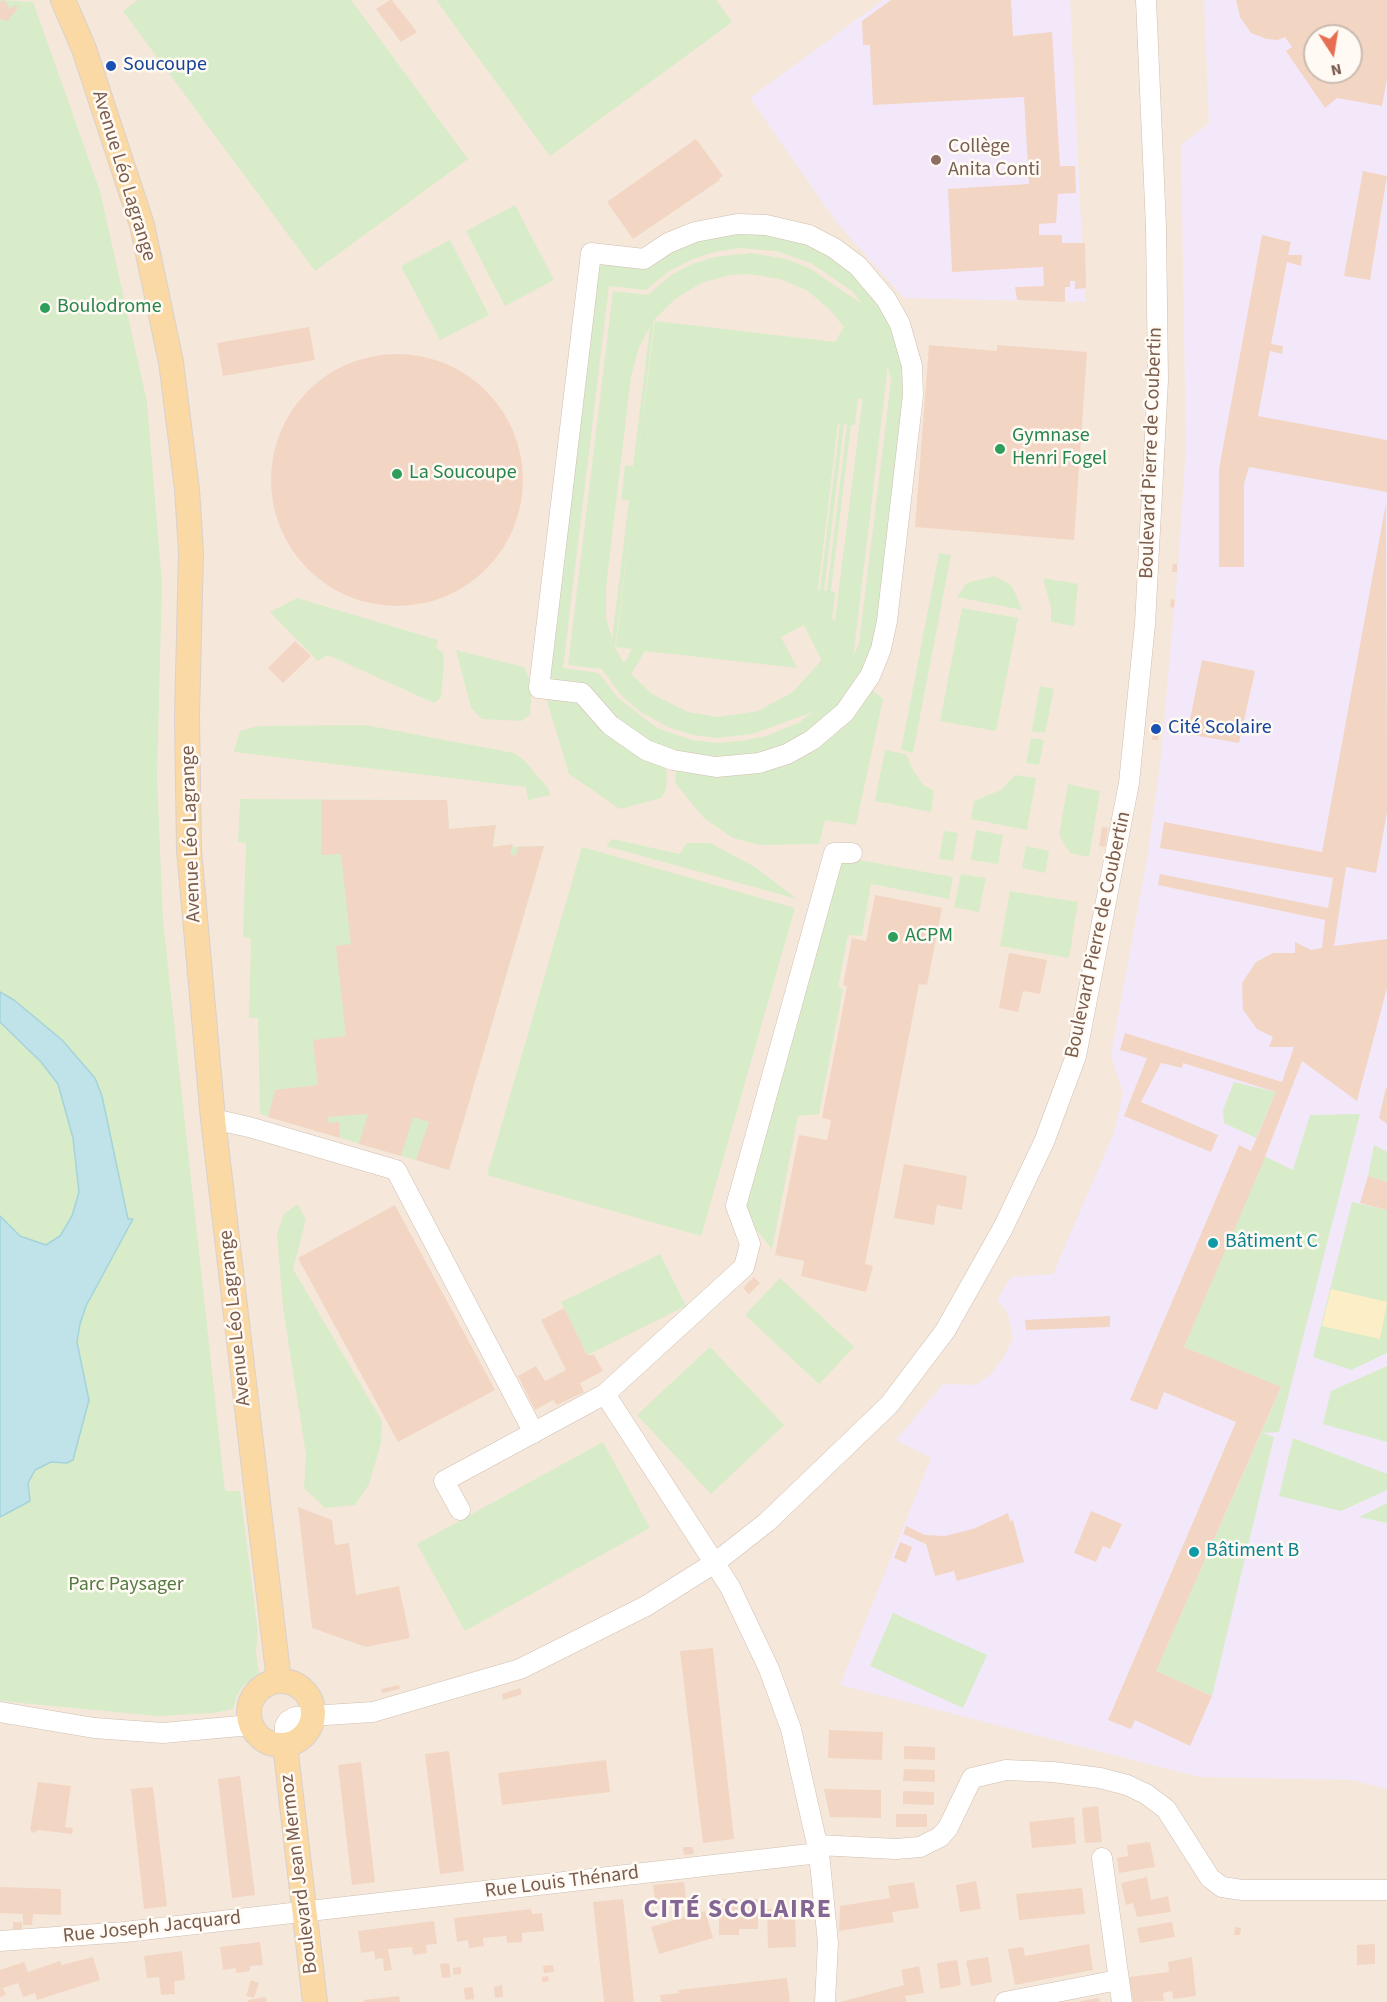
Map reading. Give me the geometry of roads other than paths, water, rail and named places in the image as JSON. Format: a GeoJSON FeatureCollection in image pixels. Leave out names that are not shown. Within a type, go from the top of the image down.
{"type":"FeatureCollection","features":[{"type":"Feature","properties":{"kind":"main road","name":"Avenue Léo Lagrange"},"geometry":{"type":"LineString","coordinates":[[63,0],[84,49],[142,225],[171,362],[187,489],[191,552],[187,717],[189,849],[213,1119],[279,1681]]}},
{"type":"Feature","properties":{"kind":"main road"},"geometry":{"type":"LineString","coordinates":[[279,1681],[300,1688],[312,1706],[313,1717],[304,1736],[285,1745],[276,1745],[261,1739],[251,1725],[249,1706],[253,1696],[269,1684],[279,1681]]}},
{"type":"Feature","properties":{"kind":"main road","name":"Boulevard Jean Mermoz"},"geometry":{"type":"LineString","coordinates":[[285,1745],[315,2002]]}},
{"type":"Feature","properties":{"kind":"street","name":"Boulevard Pierre de Coubertin"},"geometry":{"type":"LineString","coordinates":[[313,1717],[373,1712],[520,1669],[646,1606],[716,1562],[767,1522],[881,1412],[945,1331],[1008,1217],[1044,1142],[1076,1056],[1129,783],[1146,624],[1158,380],[1156,227],[1146,0]]}},
{"type":"Feature","properties":{"kind":"street"},"geometry":{"type":"LineString","coordinates":[[723,225],[766,225],[809,235],[840,252],[868,276],[894,311],[909,352],[913,381],[912,409],[887,621],[876,663],[855,700],[824,732],[787,754],[759,763],[716,767],[666,758],[621,734],[600,715],[582,693],[539,688],[591,253],[644,259],[681,237],[723,225]]}},
{"type":"Feature","properties":{"kind":"street"},"geometry":{"type":"LineString","coordinates":[[460,1510],[444,1481],[605,1394],[744,1267],[750,1244],[736,1206],[834,853],[852,853]]}},
{"type":"Feature","properties":{"kind":"street"},"geometry":{"type":"LineString","coordinates":[[213,1119],[249,1127],[396,1170],[534,1432]]}},
{"type":"Feature","properties":{"kind":"street"},"geometry":{"type":"LineString","coordinates":[[605,1394],[703,1548],[716,1562],[769,1669],[791,1730],[818,1849],[828,1943],[825,2002]]}},
{"type":"Feature","properties":{"kind":"street"},"geometry":{"type":"LineString","coordinates":[[0,1712],[94,1728],[164,1733],[251,1725]]}},
{"type":"Feature","properties":{"kind":"street","name":"Rue Louis Thénard"},"geometry":{"type":"LineString","coordinates":[[304,1912],[818,1849],[920,1847],[940,1837],[948,1828],[972,1778],[1006,1770],[1053,1772],[1100,1778],[1127,1785],[1146,1794],[1166,1809],[1210,1878],[1222,1887],[1242,1890],[1387,1890]]}},
{"type":"Feature","properties":{"kind":"street"},"geometry":{"type":"LineString","coordinates":[[1101,1858],[1122,2002]]}},
{"type":"Feature","properties":{"kind":"street","name":"Rue Joseph Jacquard"},"geometry":{"type":"LineString","coordinates":[[0,1941],[126,1932],[304,1912]]}},
{"type":"Feature","properties":{"kind":"street"},"geometry":{"type":"LineString","coordinates":[[1005,2002],[1118,1980]]}},
{"type":"Feature","properties":{"kind":"water"},"geometry":{"type":"Polygon","coordinates":[[[0,992],[14,1000],[62,1040],[95,1078],[102,1096],[128,1219],[133,1219],[86,1306],[80,1324],[77,1342],[89,1400],[73,1460],[67,1463],[51,1462],[35,1470],[28,1483],[30,1501],[0,1517],[0,1216],[20,1236],[46,1245],[60,1236],[72,1216],[79,1192],[73,1138],[58,1084],[41,1062],[0,1022],[0,992]]]}},
{"type":"Feature","properties":{"kind":"place","name":"Soucoupe"},"geometry":{"type":"Point","coordinates":[111,66]}},
{"type":"Feature","properties":{"kind":"place","name":"Collège Anita Conti"},"geometry":{"type":"Point","coordinates":[936,160]}},
{"type":"Feature","properties":{"kind":"place","name":"Boulodrome"},"geometry":{"type":"Point","coordinates":[45,308]}},
{"type":"Feature","properties":{"kind":"place","name":"Gymnase Henri Fogel"},"geometry":{"type":"Point","coordinates":[1000,449]}},
{"type":"Feature","properties":{"kind":"place","name":"La Soucoupe"},"geometry":{"type":"Point","coordinates":[397,474]}},
{"type":"Feature","properties":{"kind":"place","name":"Cité Scolaire"},"geometry":{"type":"Point","coordinates":[1156,729]}},
{"type":"Feature","properties":{"kind":"place","name":"ACPM"},"geometry":{"type":"Point","coordinates":[893,937]}},
{"type":"Feature","properties":{"kind":"place","name":"Bâtiment C"},"geometry":{"type":"Point","coordinates":[1213,1243]}},
{"type":"Feature","properties":{"kind":"place","name":"Bâtiment B"},"geometry":{"type":"Point","coordinates":[1194,1552]}},
{"type":"Feature","properties":{"kind":"district","name":"CITÉ SCOLAIRE"},"geometry":{"type":"Point","coordinates":[738,1911]}},
{"type":"Feature","properties":{"kind":"park label","name":"Parc Paysager"},"geometry":{"type":"Point","coordinates":[126,1586]}}]}
